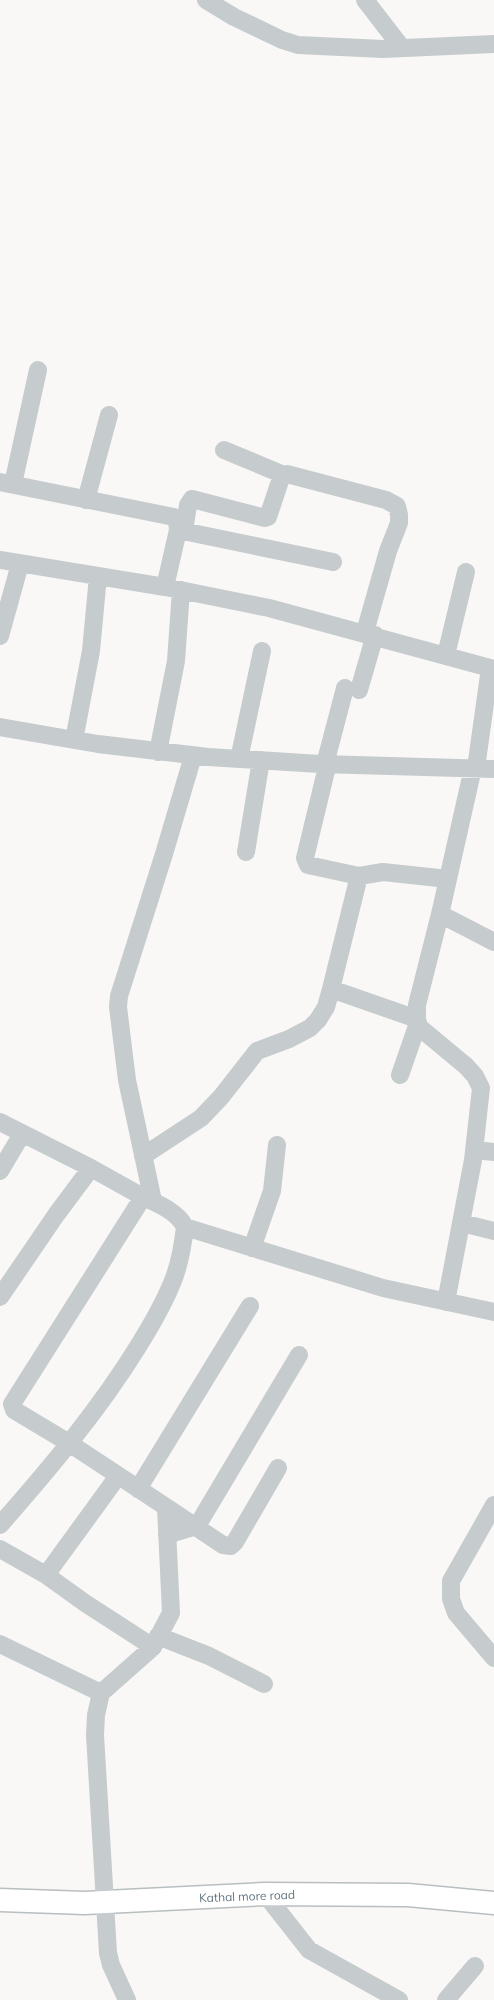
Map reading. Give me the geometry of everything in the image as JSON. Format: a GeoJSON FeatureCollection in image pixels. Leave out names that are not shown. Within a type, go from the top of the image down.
{"type":"FeatureCollection","features":[{"type":"Feature","properties":{"kind":"main road","name":"Kathal more road"},"geometry":{"type":"LineString","coordinates":[[0,1900],[85,1902],[264,1894],[408,1895],[494,1903]]}},
{"type":"Feature","properties":{"kind":"street"},"geometry":{"type":"LineString","coordinates":[[206,0],[274,36],[298,46],[383,49],[494,44]]}},
{"type":"Feature","properties":{"kind":"street"},"geometry":{"type":"LineString","coordinates":[[365,0],[402,48]]}},
{"type":"Feature","properties":{"kind":"street"},"geometry":{"type":"LineString","coordinates":[[38,370],[7,483],[174,517],[181,530]]}},
{"type":"Feature","properties":{"kind":"street"},"geometry":{"type":"LineString","coordinates":[[86,500],[109,415]]}},
{"type":"Feature","properties":{"kind":"street"},"geometry":{"type":"LineString","coordinates":[[224,450],[284,475],[296,475],[386,500],[397,506],[399,524],[388,551],[370,634],[325,764],[326,771],[305,858],[308,865],[359,876],[383,872],[448,879]]}},
{"type":"Feature","properties":{"kind":"street"},"geometry":{"type":"LineString","coordinates":[[158,752],[176,661],[173,588],[181,530],[188,505],[192,499],[265,518],[268,517],[281,478],[284,475]]}},
{"type":"Feature","properties":{"kind":"street"},"geometry":{"type":"LineString","coordinates":[[181,530],[333,562]]}},
{"type":"Feature","properties":{"kind":"street"},"geometry":{"type":"LineString","coordinates":[[0,560],[173,588],[269,608],[492,668],[475,768],[416,1005],[416,1029],[400,1074]]}},
{"type":"Feature","properties":{"kind":"street"},"geometry":{"type":"LineString","coordinates":[[0,636],[20,564]]}},
{"type":"Feature","properties":{"kind":"street"},"geometry":{"type":"LineString","coordinates":[[446,655],[466,572]]}},
{"type":"Feature","properties":{"kind":"street"},"geometry":{"type":"LineString","coordinates":[[74,740],[91,651],[98,576]]}},
{"type":"Feature","properties":{"kind":"street"},"geometry":{"type":"LineString","coordinates":[[239,759],[262,651]]}},
{"type":"Feature","properties":{"kind":"street"},"geometry":{"type":"LineString","coordinates":[[0,727],[74,740],[193,756],[325,764],[494,769]]}},
{"type":"Feature","properties":{"kind":"street"},"geometry":{"type":"LineString","coordinates":[[193,756],[119,996],[119,1016],[127,1080],[143,1156],[148,1199],[12,1404],[14,1410],[224,1545],[231,1546],[235,1542],[278,1468]]}},
{"type":"Feature","properties":{"kind":"street"},"geometry":{"type":"LineString","coordinates":[[246,852],[261,760]]}},
{"type":"Feature","properties":{"kind":"street"},"geometry":{"type":"LineString","coordinates":[[143,1156],[201,1118],[221,1097],[257,1051],[289,1039],[310,1028],[318,1020],[326,1007],[359,876]]}},
{"type":"Feature","properties":{"kind":"street"},"geometry":{"type":"LineString","coordinates":[[440,914],[494,942]]}},
{"type":"Feature","properties":{"kind":"street"},"geometry":{"type":"LineString","coordinates":[[331,989],[416,1019]]}},
{"type":"Feature","properties":{"kind":"street"},"geometry":{"type":"LineString","coordinates":[[416,1019],[419,1027],[466,1066],[480,1083],[481,1096],[474,1150],[446,1302]]}},
{"type":"Feature","properties":{"kind":"street"},"geometry":{"type":"LineString","coordinates":[[0,1122],[148,1199],[182,1220],[186,1227],[174,1279],[159,1313],[106,1394],[41,1478],[0,1525]]}},
{"type":"Feature","properties":{"kind":"street"},"geometry":{"type":"LineString","coordinates":[[0,1172],[22,1134]]}},
{"type":"Feature","properties":{"kind":"street"},"geometry":{"type":"LineString","coordinates":[[252,1248],[272,1191],[277,1145]]}},
{"type":"Feature","properties":{"kind":"street"},"geometry":{"type":"LineString","coordinates":[[474,1150],[494,1152]]}},
{"type":"Feature","properties":{"kind":"street"},"geometry":{"type":"LineString","coordinates":[[0,1297],[56,1215],[91,1168]]}},
{"type":"Feature","properties":{"kind":"street"},"geometry":{"type":"LineString","coordinates":[[462,1223],[494,1231]]}},
{"type":"Feature","properties":{"kind":"street"},"geometry":{"type":"LineString","coordinates":[[186,1227],[383,1288],[494,1312]]}},
{"type":"Feature","properties":{"kind":"street"},"geometry":{"type":"LineString","coordinates":[[138,1489],[250,1306]]}},
{"type":"Feature","properties":{"kind":"street"},"geometry":{"type":"LineString","coordinates":[[167,1536],[197,1526],[299,1355]]}},
{"type":"Feature","properties":{"kind":"street"},"geometry":{"type":"LineString","coordinates":[[46,1575],[118,1476]]}},
{"type":"Feature","properties":{"kind":"street"},"geometry":{"type":"LineString","coordinates":[[494,1505],[451,1581],[451,1599],[456,1613],[494,1658]]}},
{"type":"Feature","properties":{"kind":"street"},"geometry":{"type":"LineString","coordinates":[[127,2000],[85,1902],[96,1715],[101,1693],[156,1642],[171,1614],[166,1507]]}},
{"type":"Feature","properties":{"kind":"street"},"geometry":{"type":"LineString","coordinates":[[0,1549],[46,1575],[85,1603],[156,1642],[209,1656],[264,1684]]}},
{"type":"Feature","properties":{"kind":"street"},"geometry":{"type":"LineString","coordinates":[[0,1644],[101,1693]]}},
{"type":"Feature","properties":{"kind":"street"},"geometry":{"type":"LineString","coordinates":[[264,1894],[310,1950],[399,2000]]}},
{"type":"Feature","properties":{"kind":"street"},"geometry":{"type":"LineString","coordinates":[[446,2000],[475,1966]]}}]}
